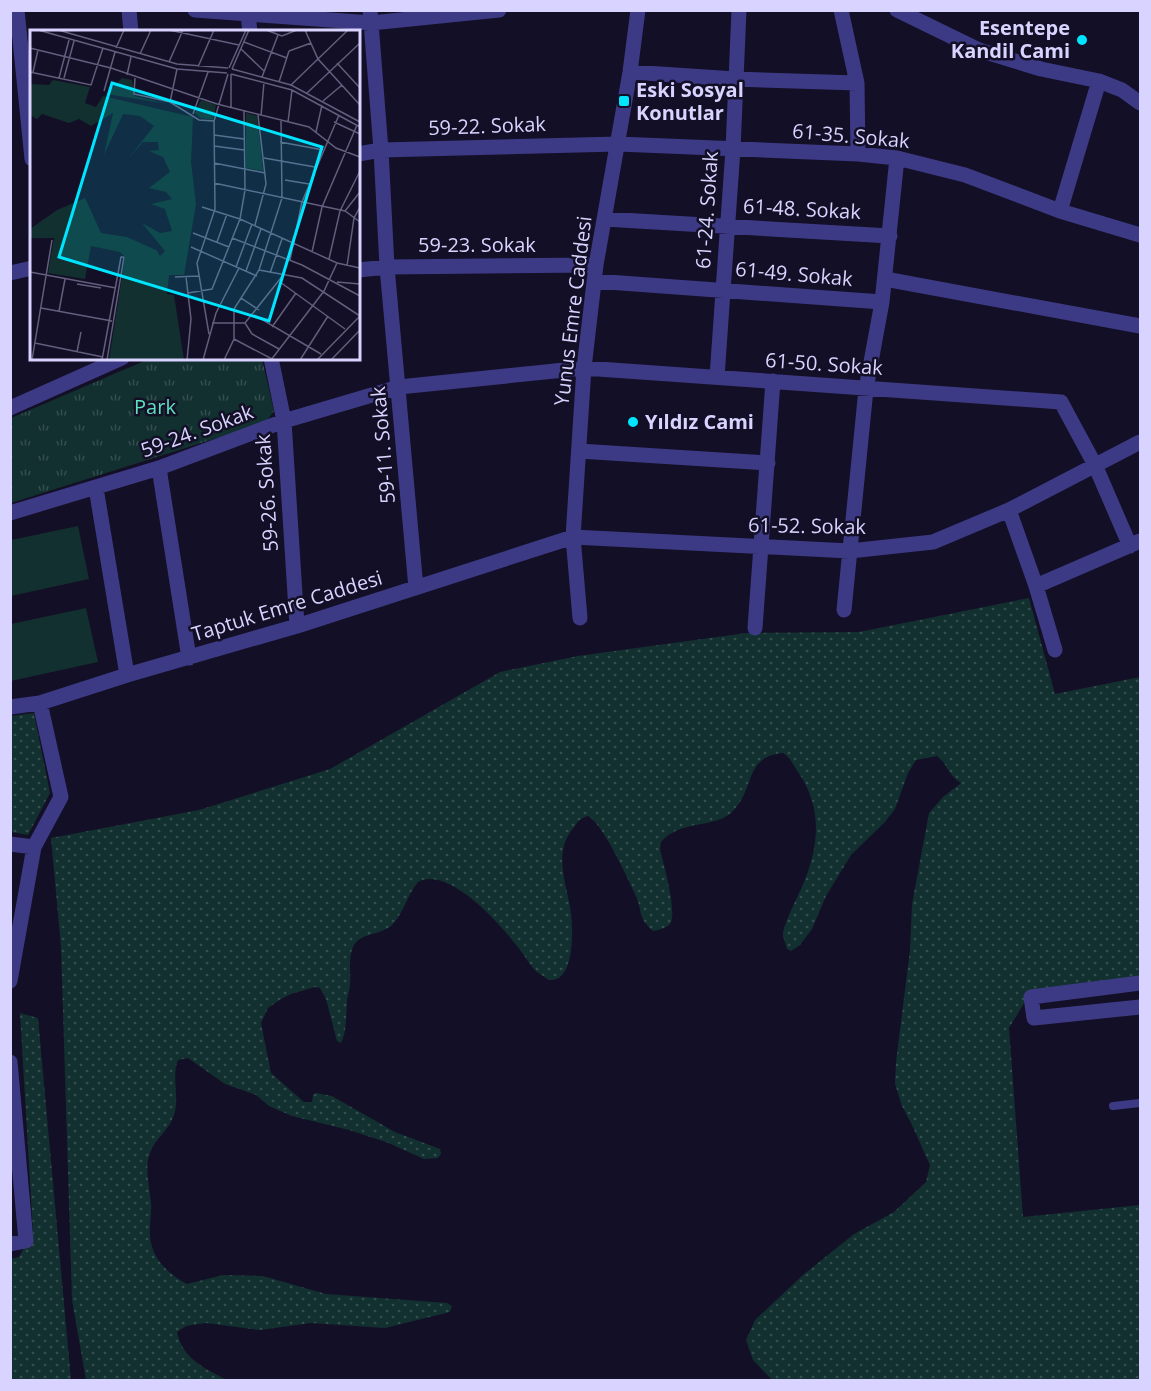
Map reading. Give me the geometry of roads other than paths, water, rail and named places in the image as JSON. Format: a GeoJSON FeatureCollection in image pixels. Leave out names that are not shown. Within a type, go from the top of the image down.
{"type":"FeatureCollection","features":[{"type":"Feature","properties":{"kind":"street"},"geometry":{"type":"LineString","coordinates":[[17,10],[30,139]]}},
{"type":"Feature","properties":{"kind":"street"},"geometry":{"type":"LineString","coordinates":[[129,10],[131,30]]}},
{"type":"Feature","properties":{"kind":"street"},"geometry":{"type":"LineString","coordinates":[[195,10],[248,15],[371,17],[499,10]]}},
{"type":"Feature","properties":{"kind":"street","name":"Yunus Emre Caddesi"},"geometry":{"type":"LineString","coordinates":[[580,618],[573,537],[584,368],[596,265],[630,72],[638,10]]}},
{"type":"Feature","properties":{"kind":"street","name":"61-24. Sokak"},"geometry":{"type":"LineString","coordinates":[[717,377],[733,149],[739,10]]}},
{"type":"Feature","properties":{"kind":"street"},"geometry":{"type":"LineString","coordinates":[[842,10],[857,83],[858,154]]}},
{"type":"Feature","properties":{"kind":"street"},"geometry":{"type":"LineString","coordinates":[[897,10],[979,50],[1041,69],[1099,81],[1122,90],[1140,103]]}},
{"type":"Feature","properties":{"kind":"street"},"geometry":{"type":"LineString","coordinates":[[248,15],[250,30]]}},
{"type":"Feature","properties":{"kind":"street","name":"59-11. Sokak"},"geometry":{"type":"LineString","coordinates":[[371,17],[387,267],[416,588]]}},
{"type":"Feature","properties":{"kind":"street"},"geometry":{"type":"LineString","coordinates":[[630,72],[735,79],[857,83]]}},
{"type":"Feature","properties":{"kind":"street"},"geometry":{"type":"LineString","coordinates":[[1060,211],[1099,81]]}},
{"type":"Feature","properties":{"kind":"street","name":"59-22. Sokak"},"geometry":{"type":"LineString","coordinates":[[360,154],[381,150],[618,144]]}},
{"type":"Feature","properties":{"kind":"street","name":"61-35. Sokak"},"geometry":{"type":"LineString","coordinates":[[618,144],[858,154],[897,158],[965,175],[1060,211],[1140,235]]}},
{"type":"Feature","properties":{"kind":"street"},"geometry":{"type":"LineString","coordinates":[[844,610],[866,389],[882,302],[897,158]]}},
{"type":"Feature","properties":{"kind":"street","name":"61-48. Sokak"},"geometry":{"type":"LineString","coordinates":[[604,219],[890,236]]}},
{"type":"Feature","properties":{"kind":"street","name":"59-23. Sokak"},"geometry":{"type":"LineString","coordinates":[[360,270],[387,267],[596,265]]}},
{"type":"Feature","properties":{"kind":"street"},"geometry":{"type":"LineString","coordinates":[[10,273],[30,268]]}},
{"type":"Feature","properties":{"kind":"street"},"geometry":{"type":"LineString","coordinates":[[885,279],[1140,326]]}},
{"type":"Feature","properties":{"kind":"street","name":"61-49. Sokak"},"geometry":{"type":"LineString","coordinates":[[594,281],[882,302]]}},
{"type":"Feature","properties":{"kind":"street"},"geometry":{"type":"LineString","coordinates":[[10,408],[118,360]]}},
{"type":"Feature","properties":{"kind":"street","name":"59-26. Sokak"},"geometry":{"type":"LineString","coordinates":[[271,360],[284,421],[297,626]]}},
{"type":"Feature","properties":{"kind":"street"},"geometry":{"type":"LineString","coordinates":[[399,387],[584,368]]}},
{"type":"Feature","properties":{"kind":"street","name":"61-50. Sokak"},"geometry":{"type":"LineString","coordinates":[[584,368],[1061,402],[1095,465]]}},
{"type":"Feature","properties":{"kind":"street"},"geometry":{"type":"LineString","coordinates":[[755,628],[773,381]]}},
{"type":"Feature","properties":{"kind":"street","name":"59-24. Sokak"},"geometry":{"type":"LineString","coordinates":[[10,513],[159,468],[284,421],[399,387]]}},
{"type":"Feature","properties":{"kind":"street","name":"61-52. Sokak"},"geometry":{"type":"LineString","coordinates":[[573,537],[850,551],[933,542],[1009,510],[1140,442]]}},
{"type":"Feature","properties":{"kind":"street"},"geometry":{"type":"LineString","coordinates":[[579,450],[768,463]]}},
{"type":"Feature","properties":{"kind":"street"},"geometry":{"type":"LineString","coordinates":[[1036,586],[1135,544],[1095,465]]}},
{"type":"Feature","properties":{"kind":"street"},"geometry":{"type":"LineString","coordinates":[[159,468],[189,658]]}},
{"type":"Feature","properties":{"kind":"street"},"geometry":{"type":"LineString","coordinates":[[96,488],[127,675]]}},
{"type":"Feature","properties":{"kind":"street"},"geometry":{"type":"LineString","coordinates":[[1009,510],[1036,586],[1054,650]]}},
{"type":"Feature","properties":{"kind":"street","name":"Taptuk Emre Caddesi"},"geometry":{"type":"LineString","coordinates":[[10,707],[40,703],[127,675],[297,626],[573,537]]}},
{"type":"Feature","properties":{"kind":"street"},"geometry":{"type":"LineString","coordinates":[[10,981],[34,847],[61,797],[40,703]]}},
{"type":"Feature","properties":{"kind":"street"},"geometry":{"type":"LineString","coordinates":[[10,844],[34,847]]}},
{"type":"Feature","properties":{"kind":"street"},"geometry":{"type":"LineString","coordinates":[[1140,983],[1031,997],[1034,1018],[1140,1007]]}},
{"type":"Feature","properties":{"kind":"street"},"geometry":{"type":"LineString","coordinates":[[10,1062],[26,1241],[10,1244]]}},
{"type":"Feature","properties":{"kind":"lane"},"geometry":{"type":"LineString","coordinates":[[1113,1106],[1140,1102]]}},
{"type":"Feature","properties":{"kind":"place","name":"Esentepe Kandil Cami"},"geometry":{"type":"Point","coordinates":[1082,40]}},
{"type":"Feature","properties":{"kind":"place","name":"Eski Sosyal Konutlar"},"geometry":{"type":"Point","coordinates":[624,101]}},
{"type":"Feature","properties":{"kind":"place","name":"Yıldız Cami"},"geometry":{"type":"Point","coordinates":[633,422]}},
{"type":"Feature","properties":{"kind":"park label","name":"Park"},"geometry":{"type":"Point","coordinates":[155,407]}}]}
